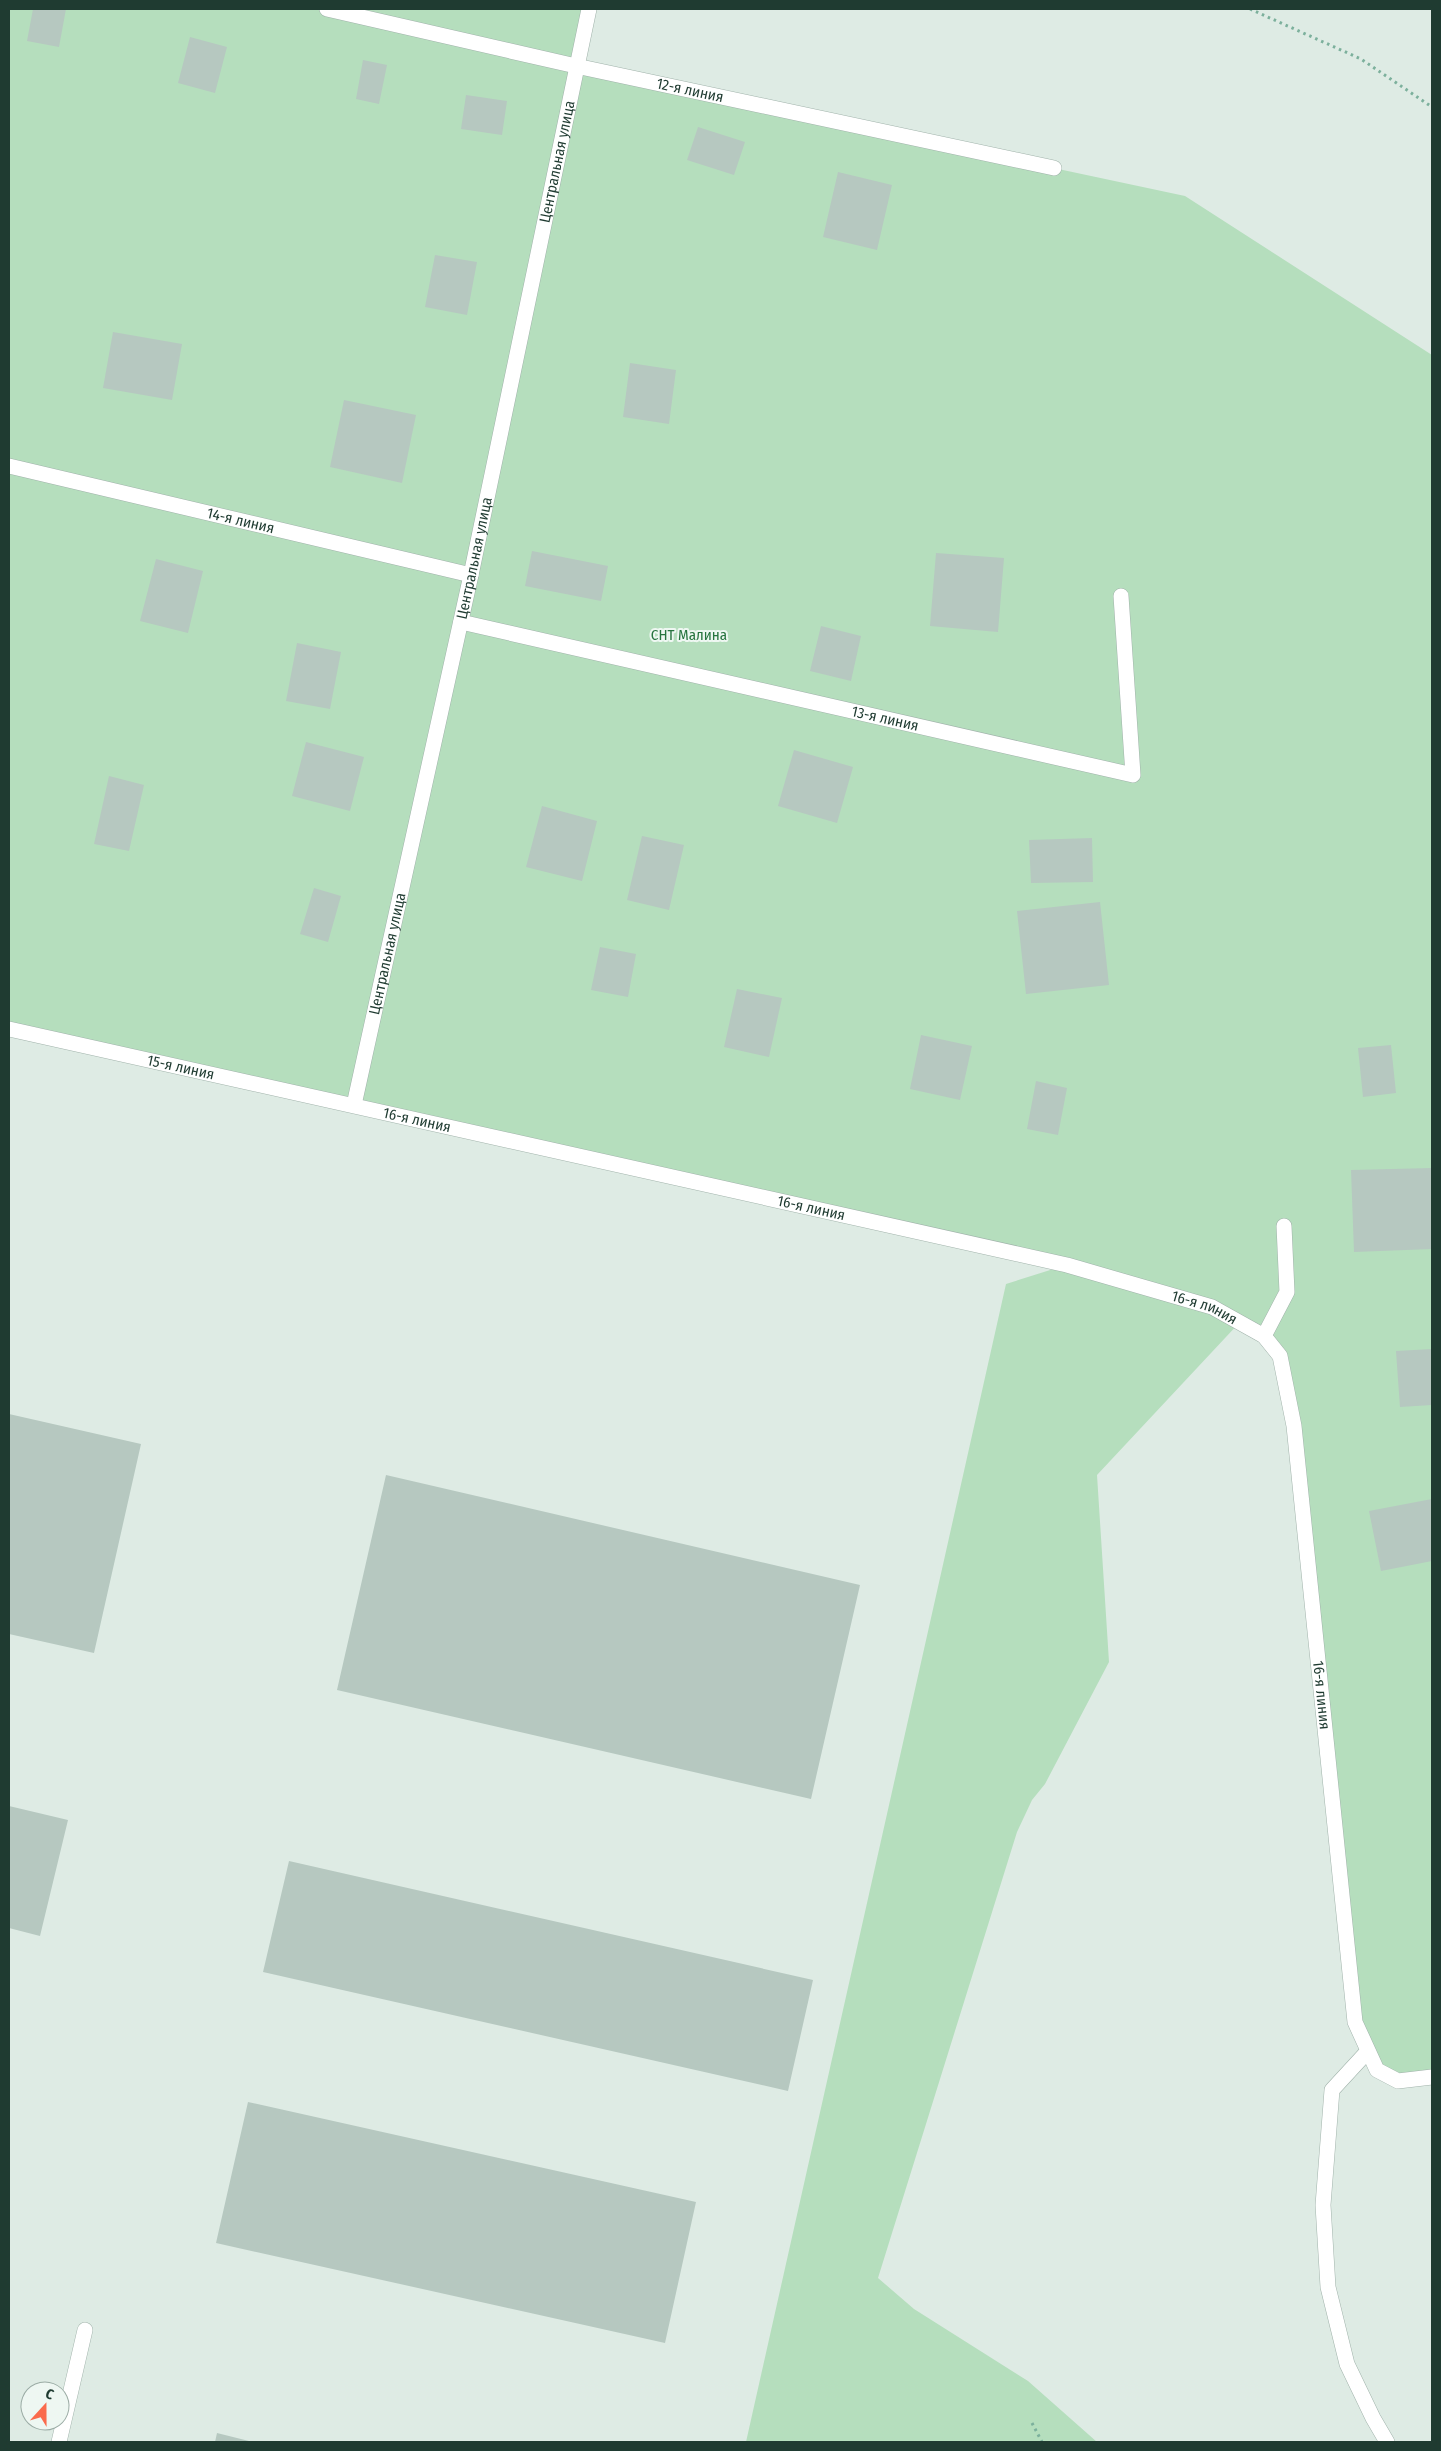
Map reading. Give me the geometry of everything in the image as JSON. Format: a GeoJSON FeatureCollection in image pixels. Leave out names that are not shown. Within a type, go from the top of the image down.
{"type":"FeatureCollection","features":[{"type":"Feature","properties":{"kind":"street","name":"12-я линия"},"geometry":{"type":"LineString","coordinates":[[327,9],[576,66],[1054,168]]}},
{"type":"Feature","properties":{"kind":"street","name":"Центральная улица"},"geometry":{"type":"LineString","coordinates":[[354,1106],[461,622],[589,9]]}},
{"type":"Feature","properties":{"kind":"street","name":"14-я линия"},"geometry":{"type":"LineString","coordinates":[[9,466],[471,575]]}},
{"type":"Feature","properties":{"kind":"street","name":"13-я линия"},"geometry":{"type":"LineString","coordinates":[[461,622],[1133,775],[1120,596]]}},
{"type":"Feature","properties":{"kind":"street","name":"15-я линия"},"geometry":{"type":"LineString","coordinates":[[9,1029],[354,1106]]}},
{"type":"Feature","properties":{"kind":"street","name":"16-я линия"},"geometry":{"type":"LineString","coordinates":[[354,1106],[1067,1265],[1212,1307],[1264,1336],[1280,1356],[1294,1426],[1355,2022],[1376,2070],[1398,2080],[1432,2077]]}},
{"type":"Feature","properties":{"kind":"street"},"geometry":{"type":"LineString","coordinates":[[1264,1336],[1288,1292],[1284,1226]]}},
{"type":"Feature","properties":{"kind":"street"},"geometry":{"type":"LineString","coordinates":[[1367,2052],[1332,2090],[1323,2205],[1328,2287],[1347,2364],[1373,2418],[1387,2442]]}},
{"type":"Feature","properties":{"kind":"street"},"geometry":{"type":"LineString","coordinates":[[59,2442],[85,2330]]}},
{"type":"Feature","properties":{"kind":"path"},"geometry":{"type":"LineString","coordinates":[[1250,9],[1361,58],[1432,108]]}},
{"type":"Feature","properties":{"kind":"path"},"geometry":{"type":"LineString","coordinates":[[1032,2423],[1042,2442]]}},
{"type":"Feature","properties":{"kind":"green space","name":"СНТ Малина"},"geometry":{"type":"Polygon","coordinates":[[[9,9],[589,9],[576,66],[1185,196],[1432,355],[1432,2077],[1398,2081],[1377,2070],[1355,2022],[1280,1356],[1240,1322],[1097,1475],[1109,1662],[1045,1784],[1032,1800],[1017,1832],[878,2278],[914,2309],[1028,2381],[1097,2442],[746,2442],[1006,1284],[1066,1265],[9,1029],[9,9]]]}},
{"type":"Feature","properties":{"kind":"building"},"geometry":{"type":"Polygon","coordinates":[[[33,9],[66,9],[59,47],[27,41],[33,9]]]}},
{"type":"Feature","properties":{"kind":"building"},"geometry":{"type":"Polygon","coordinates":[[[190,37],[227,47],[215,93],[178,83],[190,37]]]}},
{"type":"Feature","properties":{"kind":"building"},"geometry":{"type":"Polygon","coordinates":[[[363,60],[387,65],[379,104],[356,99],[363,60]]]}},
{"type":"Feature","properties":{"kind":"building"},"geometry":{"type":"Polygon","coordinates":[[[466,95],[507,101],[502,135],[461,129],[466,95]]]}},
{"type":"Feature","properties":{"kind":"building"},"geometry":{"type":"Polygon","coordinates":[[[698,127],[745,142],[734,175],[687,160],[698,127]]]}},
{"type":"Feature","properties":{"kind":"building"},"geometry":{"type":"Polygon","coordinates":[[[838,172],[892,185],[877,250],[823,237],[838,172]]]}},
{"type":"Feature","properties":{"kind":"building"},"geometry":{"type":"Polygon","coordinates":[[[435,255],[477,262],[467,315],[425,307],[435,255]]]}},
{"type":"Feature","properties":{"kind":"building"},"geometry":{"type":"Polygon","coordinates":[[[113,332],[182,344],[172,400],[103,388],[113,332]]]}},
{"type":"Feature","properties":{"kind":"building"},"geometry":{"type":"Polygon","coordinates":[[[630,363],[676,370],[669,424],[623,417],[630,363]]]}},
{"type":"Feature","properties":{"kind":"building"},"geometry":{"type":"Polygon","coordinates":[[[344,400],[416,415],[402,483],[330,467],[344,400]]]}},
{"type":"Feature","properties":{"kind":"building"},"geometry":{"type":"Polygon","coordinates":[[[532,551],[608,566],[601,601],[525,586],[532,551]]]}},
{"type":"Feature","properties":{"kind":"building"},"geometry":{"type":"Polygon","coordinates":[[[936,553],[1004,558],[998,632],[930,626],[936,553]]]}},
{"type":"Feature","properties":{"kind":"building"},"geometry":{"type":"Polygon","coordinates":[[[156,559],[203,571],[188,633],[140,621],[156,559]]]}},
{"type":"Feature","properties":{"kind":"building"},"geometry":{"type":"Polygon","coordinates":[[[821,626],[861,636],[851,681],[810,671],[821,626]]]}},
{"type":"Feature","properties":{"kind":"building"},"geometry":{"type":"Polygon","coordinates":[[[297,643],[341,652],[330,709],[286,701],[297,643]]]}},
{"type":"Feature","properties":{"kind":"building"},"geometry":{"type":"Polygon","coordinates":[[[306,742],[364,757],[350,811],[292,796],[306,742]]]}},
{"type":"Feature","properties":{"kind":"building"},"geometry":{"type":"Polygon","coordinates":[[[794,750],[853,767],[837,823],[778,806],[794,750]]]}},
{"type":"Feature","properties":{"kind":"building"},"geometry":{"type":"Polygon","coordinates":[[[109,776],[144,785],[129,851],[94,844],[109,776]]]}},
{"type":"Feature","properties":{"kind":"building"},"geometry":{"type":"Polygon","coordinates":[[[542,806],[597,821],[582,881],[526,867],[542,806]]]}},
{"type":"Feature","properties":{"kind":"building"},"geometry":{"type":"Polygon","coordinates":[[[642,836],[684,845],[669,910],[627,900],[642,836]]]}},
{"type":"Feature","properties":{"kind":"building"},"geometry":{"type":"Polygon","coordinates":[[[1092,838],[1093,882],[1031,883],[1029,840],[1092,838]]]}},
{"type":"Feature","properties":{"kind":"building"},"geometry":{"type":"Polygon","coordinates":[[[314,888],[341,896],[328,942],[300,934],[314,888]]]}},
{"type":"Feature","properties":{"kind":"building"},"geometry":{"type":"Polygon","coordinates":[[[1100,902],[1109,985],[1026,994],[1017,911],[1100,902]]]}},
{"type":"Feature","properties":{"kind":"building"},"geometry":{"type":"Polygon","coordinates":[[[600,947],[636,954],[628,997],[591,990],[600,947]]]}},
{"type":"Feature","properties":{"kind":"building"},"geometry":{"type":"Polygon","coordinates":[[[737,989],[782,998],[769,1057],[724,1047],[737,989]]]}},
{"type":"Feature","properties":{"kind":"building"},"geometry":{"type":"Polygon","coordinates":[[[921,1035],[972,1046],[960,1100],[910,1089],[921,1035]]]}},
{"type":"Feature","properties":{"kind":"building"},"geometry":{"type":"Polygon","coordinates":[[[1391,1045],[1396,1093],[1363,1097],[1358,1048],[1391,1045]]]}},
{"type":"Feature","properties":{"kind":"building"},"geometry":{"type":"Polygon","coordinates":[[[1036,1081],[1067,1088],[1058,1135],[1027,1129],[1036,1081]]]}},
{"type":"Feature","properties":{"kind":"building"},"geometry":{"type":"Polygon","coordinates":[[[1432,1168],[1432,1249],[1354,1252],[1351,1170],[1432,1168]]]}},
{"type":"Feature","properties":{"kind":"building"},"geometry":{"type":"Polygon","coordinates":[[[1432,1349],[1432,1405],[1400,1407],[1396,1351],[1432,1349]]]}},
{"type":"Feature","properties":{"kind":"building"},"geometry":{"type":"Polygon","coordinates":[[[9,1414],[141,1444],[94,1653],[9,1634],[9,1414]]]}},
{"type":"Feature","properties":{"kind":"building"},"geometry":{"type":"Polygon","coordinates":[[[386,1475],[860,1585],[811,1799],[337,1690],[386,1475]]]}},
{"type":"Feature","properties":{"kind":"building"},"geometry":{"type":"Polygon","coordinates":[[[1432,1499],[1432,1561],[1381,1571],[1369,1511],[1432,1499]]]}},
{"type":"Feature","properties":{"kind":"building"},"geometry":{"type":"Polygon","coordinates":[[[9,1806],[68,1820],[40,1936],[9,1928],[9,1806]]]}},
{"type":"Feature","properties":{"kind":"building"},"geometry":{"type":"Polygon","coordinates":[[[289,1861],[813,1980],[788,2091],[263,1972],[289,1861]]]}},
{"type":"Feature","properties":{"kind":"building"},"geometry":{"type":"Polygon","coordinates":[[[248,2102],[696,2202],[665,2343],[216,2243],[248,2102]]]}},
{"type":"Feature","properties":{"kind":"building"},"geometry":{"type":"Polygon","coordinates":[[[217,2433],[253,2442],[215,2442],[217,2433]]]}}]}
